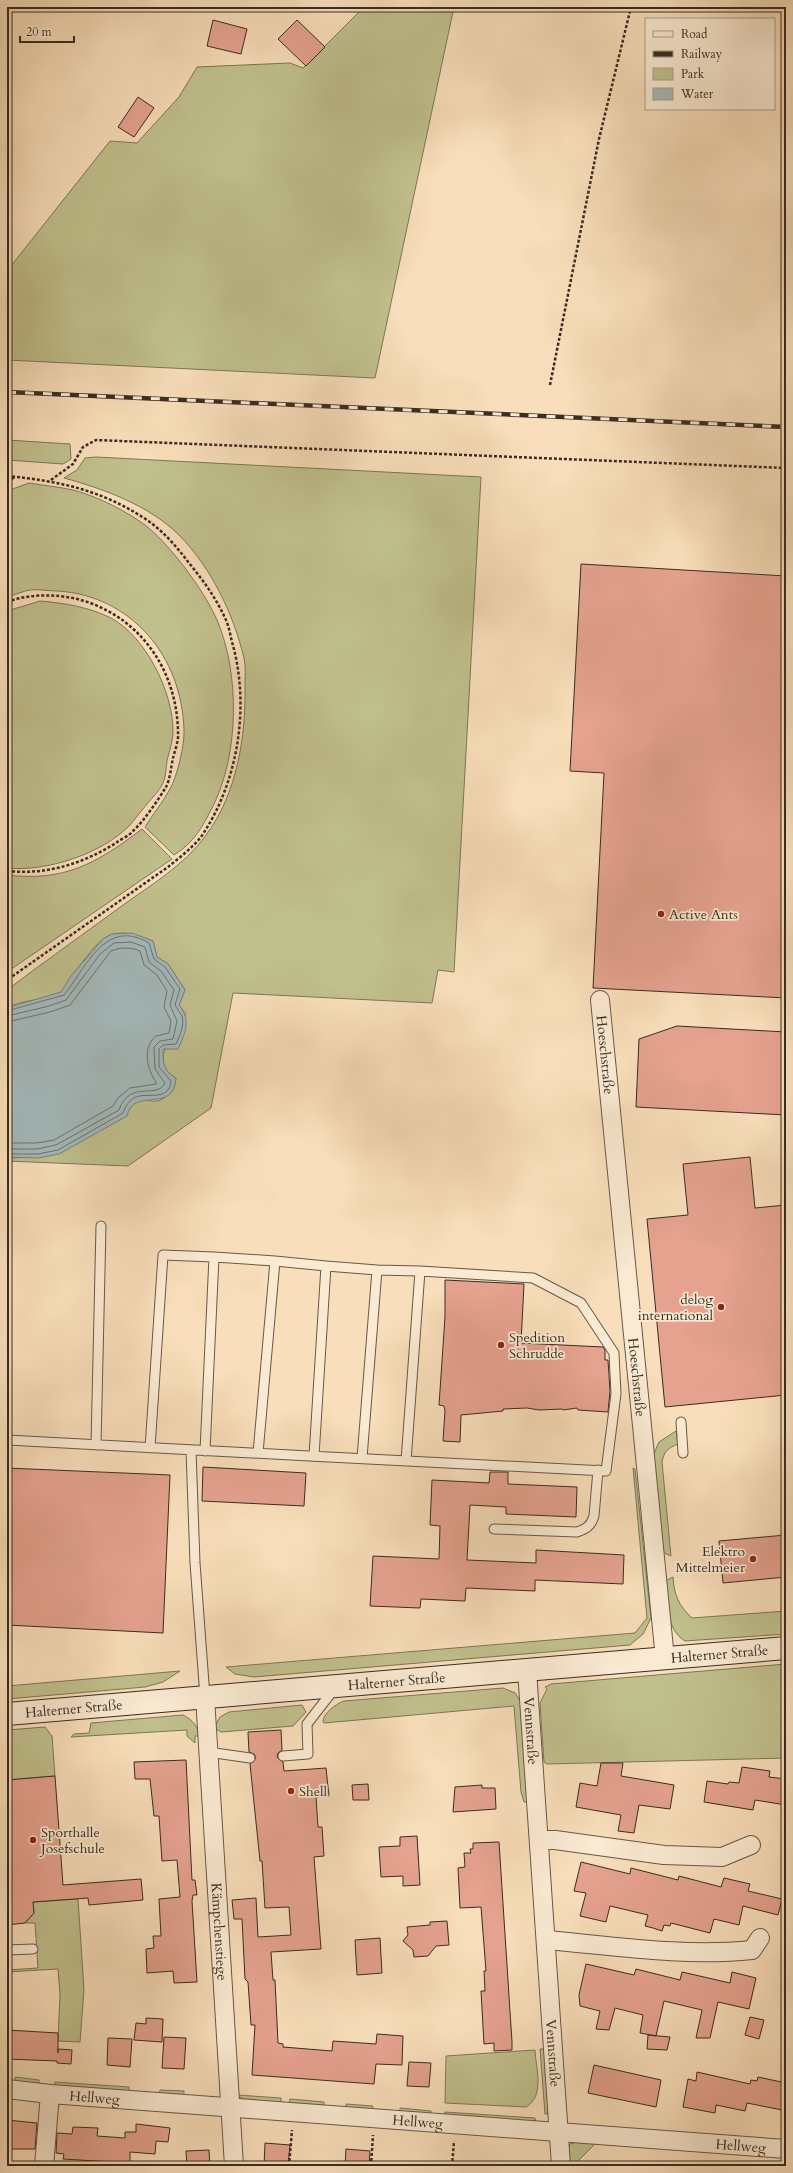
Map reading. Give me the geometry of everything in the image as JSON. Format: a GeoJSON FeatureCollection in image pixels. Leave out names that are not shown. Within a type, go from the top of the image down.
{"type":"FeatureCollection","features":[{"type":"Feature","properties":{"kind":"main road","name":"Halterner Straße"},"geometry":{"type":"LineString","coordinates":[[7,1714],[786,1648]]}},
{"type":"Feature","properties":{"kind":"street","name":"Hoeschstraße"},"geometry":{"type":"LineString","coordinates":[[600,1000],[665,1659]]}},
{"type":"Feature","properties":{"kind":"street","name":"Vennstraße"},"geometry":{"type":"LineString","coordinates":[[527,1670],[547,1940],[561,2166]]}},
{"type":"Feature","properties":{"kind":"street","name":"Kämpchenstiege"},"geometry":{"type":"LineString","coordinates":[[206,1697],[208,1752],[234,2166]]}},
{"type":"Feature","properties":{"kind":"street"},"geometry":{"type":"LineString","coordinates":[[540,1840],[555,1840],[664,1856],[722,1857],[751,1845]]}},
{"type":"Feature","properties":{"kind":"street"},"geometry":{"type":"LineString","coordinates":[[547,1940],[676,1952],[732,1952],[752,1950],[760,1938]]}},
{"type":"Feature","properties":{"kind":"street","name":"Hellweg"},"geometry":{"type":"LineString","coordinates":[[7,2089],[50,2094],[230,2108],[786,2149]]}},
{"type":"Feature","properties":{"kind":"street","name":"Hellweg"},"geometry":{"type":"LineString","coordinates":[[44,2166],[50,2094]]}},
{"type":"Feature","properties":{"kind":"lane"},"geometry":{"type":"LineString","coordinates":[[96,1445],[101,1226]]}},
{"type":"Feature","properties":{"kind":"lane"},"geometry":{"type":"LineString","coordinates":[[7,1440],[150,1448],[191,1450],[205,1451],[606,1471],[616,1394],[614,1353],[581,1303],[533,1278],[420,1271],[377,1270],[275,1261],[163,1255],[150,1448]]}},
{"type":"Feature","properties":{"kind":"lane"},"geometry":{"type":"LineString","coordinates":[[205,1451],[214,1257]]}},
{"type":"Feature","properties":{"kind":"lane"},"geometry":{"type":"LineString","coordinates":[[258,1453],[275,1261]]}},
{"type":"Feature","properties":{"kind":"lane"},"geometry":{"type":"LineString","coordinates":[[314,1456],[326,1266]]}},
{"type":"Feature","properties":{"kind":"lane"},"geometry":{"type":"LineString","coordinates":[[362,1458],[377,1270]]}},
{"type":"Feature","properties":{"kind":"lane"},"geometry":{"type":"LineString","coordinates":[[406,1461],[420,1271]]}},
{"type":"Feature","properties":{"kind":"lane"},"geometry":{"type":"LineString","coordinates":[[681,1422],[683,1453]]}},
{"type":"Feature","properties":{"kind":"lane"},"geometry":{"type":"LineString","coordinates":[[191,1450],[195,1563],[206,1697]]}},
{"type":"Feature","properties":{"kind":"lane"},"geometry":{"type":"LineString","coordinates":[[494,1529],[577,1532],[585,1529],[592,1523],[594,1516],[598,1470]]}},
{"type":"Feature","properties":{"kind":"lane"},"geometry":{"type":"LineString","coordinates":[[283,1756],[308,1754],[307,1724],[337,1686]]}},
{"type":"Feature","properties":{"kind":"lane"},"geometry":{"type":"LineString","coordinates":[[208,1752],[250,1758]]}},
{"type":"Feature","properties":{"kind":"lane"},"geometry":{"type":"LineString","coordinates":[[7,1950],[33,1949]]}},
{"type":"Feature","properties":{"kind":"path"},"geometry":{"type":"LineString","coordinates":[[550,386],[599,139],[631,7]]}},
{"type":"Feature","properties":{"kind":"path"},"geometry":{"type":"LineString","coordinates":[[51,480],[73,464],[83,447],[96,440],[786,468]]}},
{"type":"Feature","properties":{"kind":"path"},"geometry":{"type":"LineString","coordinates":[[7,476],[51,480],[81,487],[112,500],[147,521],[175,545],[204,580],[226,620],[238,661],[240,703],[238,738],[231,773],[220,801],[203,834],[186,853],[7,980]]}},
{"type":"Feature","properties":{"kind":"path"},"geometry":{"type":"LineString","coordinates":[[7,481],[16,477]]}},
{"type":"Feature","properties":{"kind":"path"},"geometry":{"type":"LineString","coordinates":[[7,602],[49,596],[84,601],[114,614],[126,622],[150,645],[165,670],[174,696],[178,733],[166,786],[133,832],[106,849],[78,863],[49,871],[22,873],[7,871]]}},
{"type":"Feature","properties":{"kind":"path"},"geometry":{"type":"LineString","coordinates":[[289,2166],[292,2126]]}},
{"type":"Feature","properties":{"kind":"path"},"geometry":{"type":"LineString","coordinates":[[370,2166],[373,2132]]}},
{"type":"Feature","properties":{"kind":"path"},"geometry":{"type":"LineString","coordinates":[[452,2166],[454,2139]]}},
{"type":"Feature","properties":{"kind":"green space"},"geometry":{"type":"Polygon","coordinates":[[[364,7],[454,7],[375,378],[7,360],[7,271],[110,141],[137,143],[179,97],[197,67],[290,63],[303,68],[364,7]]]}},
{"type":"Feature","properties":{"kind":"green space"},"geometry":{"type":"Polygon","coordinates":[[[7,440],[70,444],[71,459],[63,464],[7,460],[7,440]]]}},
{"type":"Feature","properties":{"kind":"green space"},"geometry":{"type":"Polygon","coordinates":[[[96,457],[481,477],[454,972],[438,970],[432,1003],[233,993],[211,1108],[128,1166],[7,1161],[7,1157],[16,1158],[129,1109],[137,1102],[143,1100],[160,1100],[168,1095],[174,1087],[176,1078],[168,1071],[164,1064],[163,1056],[170,1038],[186,1014],[179,1005],[185,990],[168,964],[157,957],[153,941],[137,935],[124,933],[113,934],[105,938],[97,944],[72,975],[62,992],[54,996],[20,1003],[7,1008],[7,990],[166,875],[197,846],[206,835],[217,819],[238,764],[244,725],[245,668],[244,658],[234,624],[219,592],[201,561],[178,534],[153,515],[125,499],[94,487],[64,478],[77,470],[85,458],[96,457]]]}},
{"type":"Feature","properties":{"kind":"green space"},"geometry":{"type":"Polygon","coordinates":[[[29,483],[80,492],[122,510],[145,525],[154,532],[184,566],[204,596],[217,620],[230,665],[233,689],[232,739],[228,763],[222,785],[206,820],[197,834],[187,845],[174,855],[145,827],[173,784],[182,752],[184,730],[181,703],[174,678],[163,655],[148,635],[130,618],[109,605],[85,595],[58,591],[30,590],[7,597],[7,491],[29,483]]]}},
{"type":"Feature","properties":{"kind":"green space"},"geometry":{"type":"Polygon","coordinates":[[[40,601],[76,606],[103,614],[124,627],[135,638],[146,652],[163,683],[172,716],[173,735],[162,785],[130,825],[118,835],[104,845],[73,859],[39,867],[7,868],[7,611],[40,601]]]}},
{"type":"Feature","properties":{"kind":"green space"},"geometry":{"type":"Polygon","coordinates":[[[142,829],[172,859],[7,972],[7,875],[46,876],[79,867],[110,852],[142,829]]]}},
{"type":"Feature","properties":{"kind":"green space"},"geometry":{"type":"Polygon","coordinates":[[[676,1431],[678,1444],[667,1450],[662,1462],[671,1556],[662,1552],[652,1458],[659,1442],[676,1431]]]}},
{"type":"Feature","properties":{"kind":"green space"},"geometry":{"type":"Polygon","coordinates":[[[633,1468],[635,1469],[651,1618],[643,1634],[630,1645],[254,1677],[235,1674],[226,1667],[635,1633],[647,1618],[633,1468]]]}},
{"type":"Feature","properties":{"kind":"green space"},"geometry":{"type":"Polygon","coordinates":[[[673,1577],[678,1600],[692,1618],[786,1611],[786,1634],[685,1641],[674,1630],[667,1606],[665,1581],[673,1577]]]}},
{"type":"Feature","properties":{"kind":"green space"},"geometry":{"type":"Polygon","coordinates":[[[786,1664],[786,1758],[547,1764],[544,1762],[540,1703],[547,1689],[545,1687],[551,1684],[786,1664]]]}},
{"type":"Feature","properties":{"kind":"green space"},"geometry":{"type":"Polygon","coordinates":[[[180,1671],[163,1682],[145,1687],[7,1699],[7,1686],[180,1671]]]}},
{"type":"Feature","properties":{"kind":"green space"},"geometry":{"type":"Polygon","coordinates":[[[503,1688],[515,1693],[521,1702],[529,1802],[524,1802],[521,1792],[514,1706],[323,1722],[325,1715],[328,1712],[337,1704],[344,1701],[503,1688]]]}},
{"type":"Feature","properties":{"kind":"green space"},"geometry":{"type":"Polygon","coordinates":[[[302,1705],[306,1712],[293,1726],[221,1732],[214,1728],[220,1717],[229,1712],[302,1705]]]}},
{"type":"Feature","properties":{"kind":"green space"},"geometry":{"type":"Polygon","coordinates":[[[183,1715],[192,1721],[200,1736],[195,1736],[195,1743],[187,1736],[187,1730],[71,1737],[74,1734],[89,1733],[91,1723],[183,1715]]]}},
{"type":"Feature","properties":{"kind":"green space"},"geometry":{"type":"Polygon","coordinates":[[[45,1727],[52,1736],[55,1776],[7,1780],[7,1730],[45,1727]]]}},
{"type":"Feature","properties":{"kind":"green space"},"geometry":{"type":"Polygon","coordinates":[[[78,1899],[84,1990],[80,2042],[58,2041],[60,1994],[58,1969],[7,1972],[7,1970],[38,1968],[35,1923],[25,1923],[34,1913],[33,1902],[78,1899]]]}},
{"type":"Feature","properties":{"kind":"green space"},"geometry":{"type":"Polygon","coordinates":[[[540,2049],[545,2049],[549,2110],[547,2114],[545,2114],[540,2049]]]}},
{"type":"Feature","properties":{"kind":"green space"},"geometry":{"type":"Polygon","coordinates":[[[535,2050],[538,2073],[536,2096],[526,2107],[445,2103],[446,2056],[535,2050]]]}},
{"type":"Feature","properties":{"kind":"green space"},"geometry":{"type":"Polygon","coordinates":[[[15,2077],[39,2080],[39,2085],[15,2084],[15,2077]]]}},
{"type":"Feature","properties":{"kind":"green space"},"geometry":{"type":"Polygon","coordinates":[[[55,2082],[129,2087],[129,2092],[55,2087],[55,2082]]]}},
{"type":"Feature","properties":{"kind":"green space"},"geometry":{"type":"Polygon","coordinates":[[[160,2090],[184,2091],[184,2097],[159,2095],[160,2090]]]}},
{"type":"Feature","properties":{"kind":"green space"},"geometry":{"type":"Polygon","coordinates":[[[237,2095],[281,2098],[281,2104],[243,2099],[237,2095]]]}},
{"type":"Feature","properties":{"kind":"green space"},"geometry":{"type":"Polygon","coordinates":[[[290,2099],[324,2102],[324,2108],[289,2105],[290,2099]]]}},
{"type":"Feature","properties":{"kind":"green space"},"geometry":{"type":"Polygon","coordinates":[[[346,2104],[373,2106],[372,2111],[346,2109],[346,2104]]]}},
{"type":"Feature","properties":{"kind":"green space"},"geometry":{"type":"Polygon","coordinates":[[[400,2108],[431,2111],[431,2116],[400,2113],[400,2108]]]}},
{"type":"Feature","properties":{"kind":"green space"},"geometry":{"type":"Polygon","coordinates":[[[445,2112],[535,2118],[536,2123],[444,2117],[445,2112]]]}},
{"type":"Feature","properties":{"kind":"green space"},"geometry":{"type":"Polygon","coordinates":[[[580,2141],[596,2143],[573,2166],[568,2166],[568,2149],[570,2144],[580,2141]]]}},
{"type":"Feature","properties":{"kind":"water"},"geometry":{"type":"Polygon","coordinates":[[[132,933],[153,941],[157,957],[168,964],[185,990],[179,1005],[183,1011],[186,1021],[183,1037],[178,1049],[163,1049],[163,1058],[166,1069],[176,1078],[174,1089],[168,1095],[161,1098],[137,1103],[131,1107],[127,1116],[59,1154],[38,1158],[7,1157],[7,1008],[61,992],[71,976],[103,939],[112,934],[132,933]]]}},
{"type":"Feature","properties":{"kind":"building"},"geometry":{"type":"Polygon","coordinates":[[[213,20],[247,29],[241,54],[207,46],[213,20]]]}},
{"type":"Feature","properties":{"kind":"building"},"geometry":{"type":"Polygon","coordinates":[[[297,20],[325,47],[306,66],[278,39],[297,20]]]}},
{"type":"Feature","properties":{"kind":"building"},"geometry":{"type":"Polygon","coordinates":[[[138,97],[154,108],[134,137],[118,127],[138,97]]]}},
{"type":"Feature","properties":{"kind":"building"},"geometry":{"type":"Polygon","coordinates":[[[581,564],[786,576],[786,998],[593,988],[604,773],[570,771],[581,564]]]}},
{"type":"Feature","properties":{"kind":"building"},"geometry":{"type":"Polygon","coordinates":[[[677,1026],[786,1032],[786,1115],[636,1107],[639,1039],[677,1026]]]}},
{"type":"Feature","properties":{"kind":"building","name":"delog international"},"geometry":{"type":"Polygon","coordinates":[[[750,1157],[755,1208],[786,1205],[786,1395],[665,1407],[647,1219],[688,1215],[683,1164],[750,1157]]]}},
{"type":"Feature","properties":{"kind":"building","name":"Spedition Schrudde"},"geometry":{"type":"Polygon","coordinates":[[[445,1280],[524,1284],[521,1343],[603,1347],[605,1350],[605,1360],[608,1360],[610,1391],[608,1412],[578,1410],[577,1408],[563,1410],[539,1410],[527,1408],[503,1409],[503,1411],[461,1415],[460,1442],[443,1441],[445,1411],[444,1406],[439,1405],[445,1317],[445,1280]]]}},
{"type":"Feature","properties":{"kind":"building"},"geometry":{"type":"Polygon","coordinates":[[[203,1467],[306,1473],[304,1506],[202,1501],[203,1467]]]}},
{"type":"Feature","properties":{"kind":"building"},"geometry":{"type":"Polygon","coordinates":[[[7,1468],[170,1475],[163,1633],[7,1625],[7,1468]]]}},
{"type":"Feature","properties":{"kind":"building"},"geometry":{"type":"Polygon","coordinates":[[[490,1472],[508,1472],[508,1484],[577,1487],[576,1517],[506,1514],[506,1507],[470,1505],[467,1560],[536,1563],[536,1550],[624,1555],[623,1584],[535,1580],[535,1591],[466,1588],[465,1601],[421,1599],[420,1608],[370,1606],[373,1556],[439,1559],[440,1526],[430,1525],[432,1480],[489,1483],[490,1472]]]}},
{"type":"Feature","properties":{"kind":"building","name":"Elektro Mittelmeier"},"geometry":{"type":"Polygon","coordinates":[[[786,1535],[786,1577],[723,1583],[719,1541],[786,1535]]]}},
{"type":"Feature","properties":{"kind":"building"},"geometry":{"type":"Polygon","coordinates":[[[281,1730],[282,1750],[278,1753],[277,1757],[283,1762],[284,1771],[326,1768],[329,1796],[316,1797],[318,1827],[322,1827],[324,1856],[314,1857],[321,1949],[271,1952],[273,1980],[275,1980],[278,2043],[283,2044],[283,2047],[332,2051],[333,2041],[376,2044],[377,2034],[403,2036],[402,2065],[376,2064],[374,2084],[252,2075],[255,2025],[251,2025],[248,1982],[245,1979],[242,1919],[234,1919],[232,1900],[256,1898],[258,1937],[291,1935],[289,1907],[265,1908],[262,1861],[260,1861],[250,1764],[256,1758],[254,1754],[249,1752],[248,1732],[281,1730]]]}},
{"type":"Feature","properties":{"kind":"building"},"geometry":{"type":"Polygon","coordinates":[[[186,1760],[192,1880],[195,1880],[197,1895],[193,1895],[192,1901],[197,1982],[174,1983],[173,1971],[147,1973],[146,1949],[154,1948],[153,1936],[161,1936],[159,1899],[180,1897],[177,1860],[162,1861],[159,1816],[154,1816],[150,1779],[135,1779],[134,1762],[186,1760]]]}},
{"type":"Feature","properties":{"kind":"building"},"geometry":{"type":"Polygon","coordinates":[[[601,1763],[623,1763],[621,1776],[674,1785],[670,1809],[639,1805],[634,1833],[618,1831],[621,1815],[576,1807],[580,1783],[597,1786],[601,1763]]]}},
{"type":"Feature","properties":{"kind":"building"},"geometry":{"type":"Polygon","coordinates":[[[742,1767],[770,1771],[769,1777],[786,1779],[786,1805],[755,1800],[753,1810],[704,1802],[707,1781],[728,1784],[729,1782],[739,1783],[742,1767]]]}},
{"type":"Feature","properties":{"kind":"building","name":"Sporthalle Josefschule"},"geometry":{"type":"Polygon","coordinates":[[[55,1776],[63,1885],[141,1879],[143,1900],[89,1905],[88,1898],[33,1902],[34,1913],[25,1923],[7,1925],[7,1780],[55,1776]]]}},
{"type":"Feature","properties":{"kind":"building"},"geometry":{"type":"Polygon","coordinates":[[[368,1784],[369,1800],[353,1800],[352,1785],[368,1784]]]}},
{"type":"Feature","properties":{"kind":"building"},"geometry":{"type":"Polygon","coordinates":[[[482,1785],[482,1788],[495,1788],[496,1809],[453,1812],[455,1787],[482,1785]]]}},
{"type":"Feature","properties":{"kind":"building"},"geometry":{"type":"Polygon","coordinates":[[[417,1836],[420,1885],[403,1886],[403,1876],[381,1877],[379,1847],[400,1846],[400,1837],[417,1836]]]}},
{"type":"Feature","properties":{"kind":"building"},"geometry":{"type":"Polygon","coordinates":[[[499,1842],[512,2050],[494,2051],[494,2043],[484,2044],[481,1991],[485,1991],[484,1971],[486,1971],[481,1907],[460,1908],[458,1868],[465,1867],[464,1853],[471,1853],[470,1849],[473,1849],[473,1843],[499,1842]]]}},
{"type":"Feature","properties":{"kind":"building"},"geometry":{"type":"Polygon","coordinates":[[[581,1862],[630,1874],[631,1868],[678,1880],[679,1876],[721,1887],[724,1878],[750,1884],[748,1891],[782,1899],[778,1915],[743,1906],[739,1925],[714,1919],[710,1933],[671,1923],[670,1926],[664,1925],[662,1931],[645,1926],[648,1915],[610,1906],[606,1922],[580,1916],[586,1893],[574,1891],[581,1862]]]}},
{"type":"Feature","properties":{"kind":"building"},"geometry":{"type":"Polygon","coordinates":[[[447,1921],[449,1945],[436,1946],[428,1956],[414,1957],[413,1950],[403,1941],[408,1935],[407,1927],[430,1925],[430,1922],[447,1921]]]}},
{"type":"Feature","properties":{"kind":"building"},"geometry":{"type":"Polygon","coordinates":[[[380,1938],[382,1973],[357,1975],[355,1940],[380,1938]]]}},
{"type":"Feature","properties":{"kind":"building"},"geometry":{"type":"Polygon","coordinates":[[[586,1964],[634,1975],[636,1969],[680,1980],[682,1972],[730,1983],[732,1972],[756,1978],[749,2009],[718,2002],[710,2038],[696,2038],[702,2010],[664,2001],[656,2036],[640,2033],[643,2015],[615,2008],[609,2030],[596,2029],[600,2011],[580,2006],[579,1995],[586,1964]]]}},
{"type":"Feature","properties":{"kind":"building"},"geometry":{"type":"Polygon","coordinates":[[[750,2017],[764,2020],[759,2039],[745,2035],[750,2017]]]}},
{"type":"Feature","properties":{"kind":"building"},"geometry":{"type":"Polygon","coordinates":[[[146,2018],[163,2019],[162,2042],[134,2040],[136,2023],[146,2024],[146,2018]]]}},
{"type":"Feature","properties":{"kind":"building"},"geometry":{"type":"Polygon","coordinates":[[[7,2030],[58,2033],[58,2049],[72,2050],[71,2064],[57,2063],[57,2061],[7,2059],[7,2030]]]}},
{"type":"Feature","properties":{"kind":"building"},"geometry":{"type":"Polygon","coordinates":[[[648,2035],[670,2037],[667,2050],[647,2049],[648,2035]]]}},
{"type":"Feature","properties":{"kind":"building"},"geometry":{"type":"Polygon","coordinates":[[[164,2037],[186,2038],[184,2069],[162,2068],[164,2037]]]}},
{"type":"Feature","properties":{"kind":"building"},"geometry":{"type":"Polygon","coordinates":[[[108,2038],[132,2039],[130,2067],[107,2065],[108,2038]]]}},
{"type":"Feature","properties":{"kind":"building"},"geometry":{"type":"Polygon","coordinates":[[[409,2062],[431,2063],[429,2087],[407,2086],[409,2062]]]}},
{"type":"Feature","properties":{"kind":"building"},"geometry":{"type":"Polygon","coordinates":[[[594,2065],[661,2080],[656,2107],[588,2093],[594,2065]]]}},
{"type":"Feature","properties":{"kind":"building"},"geometry":{"type":"Polygon","coordinates":[[[697,2072],[750,2084],[751,2080],[757,2081],[758,2077],[786,2083],[782,2110],[747,2103],[745,2111],[716,2105],[715,2113],[683,2107],[688,2079],[696,2081],[697,2072]]]}},
{"type":"Feature","properties":{"kind":"building"},"geometry":{"type":"Polygon","coordinates":[[[7,2120],[37,2123],[35,2149],[7,2149],[7,2120]]]}},
{"type":"Feature","properties":{"kind":"building"},"geometry":{"type":"Polygon","coordinates":[[[136,2124],[170,2128],[168,2142],[156,2141],[155,2154],[130,2152],[130,2163],[63,2159],[64,2154],[56,2153],[57,2133],[72,2134],[73,2127],[98,2128],[97,2136],[125,2138],[125,2132],[136,2132],[136,2124]]]}},
{"type":"Feature","properties":{"kind":"building"},"geometry":{"type":"Polygon","coordinates":[[[265,2143],[290,2145],[288,2166],[264,2166],[265,2143]]]}},
{"type":"Feature","properties":{"kind":"building"},"geometry":{"type":"Polygon","coordinates":[[[346,2149],[370,2151],[369,2166],[345,2166],[346,2149]]]}},
{"type":"Feature","properties":{"kind":"building"},"geometry":{"type":"Polygon","coordinates":[[[209,2150],[210,2166],[187,2166],[186,2151],[209,2150]]]}},
{"type":"Feature","properties":{"kind":"railway"},"geometry":{"type":"LineString","coordinates":[[7,392],[786,427]]}},
{"type":"Feature","properties":{"kind":"place","name":"Active Ants"},"geometry":{"type":"Point","coordinates":[661,914]}},
{"type":"Feature","properties":{"kind":"place","name":"delog international"},"geometry":{"type":"Point","coordinates":[721,1307]}},
{"type":"Feature","properties":{"kind":"place","name":"Spedition Schrudde"},"geometry":{"type":"Point","coordinates":[501,1345]}},
{"type":"Feature","properties":{"kind":"place","name":"Elektro Mittelmeier"},"geometry":{"type":"Point","coordinates":[753,1559]}},
{"type":"Feature","properties":{"kind":"place","name":"Shell"},"geometry":{"type":"Point","coordinates":[291,1791]}},
{"type":"Feature","properties":{"kind":"place","name":"Sporthalle Josefschule"},"geometry":{"type":"Point","coordinates":[33,1840]}}]}
